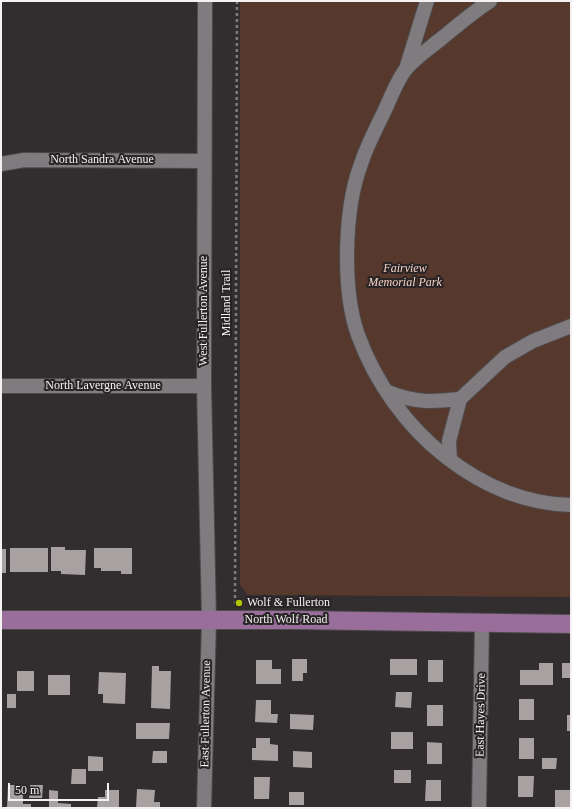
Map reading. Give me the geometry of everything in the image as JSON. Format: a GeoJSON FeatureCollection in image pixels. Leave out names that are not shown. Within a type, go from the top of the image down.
{"type":"FeatureCollection","features":[{"type":"Feature","properties":{"kind":"main road","name":"North Wolf Road"},"geometry":{"type":"LineString","coordinates":[[1,620],[209,620],[571,624]]}},
{"type":"Feature","properties":{"kind":"street","name":"West Fullerton Avenue"},"geometry":{"type":"LineString","coordinates":[[205,1],[204,386],[209,620]]}},
{"type":"Feature","properties":{"kind":"street"},"geometry":{"type":"LineString","coordinates":[[427,1],[405,70],[372,136],[360,166],[353,196],[348,228],[348,260],[351,300],[357,333],[368,359],[387,392],[411,424],[430,445],[470,474],[495,487],[524,498],[571,505]]}},
{"type":"Feature","properties":{"kind":"street"},"geometry":{"type":"LineString","coordinates":[[405,70],[422,54],[476,10],[490,1]]}},
{"type":"Feature","properties":{"kind":"street","name":"North Sandra Avenue"},"geometry":{"type":"LineString","coordinates":[[1,164],[24,160],[204,161]]}},
{"type":"Feature","properties":{"kind":"street"},"geometry":{"type":"LineString","coordinates":[[450,460],[449,441],[460,399],[506,357],[533,341],[571,326]]}},
{"type":"Feature","properties":{"kind":"street","name":"North Lavergne Avenue"},"geometry":{"type":"LineString","coordinates":[[1,386],[204,386]]}},
{"type":"Feature","properties":{"kind":"street"},"geometry":{"type":"LineString","coordinates":[[387,392],[405,399],[428,402],[460,399]]}},
{"type":"Feature","properties":{"kind":"street","name":"East Fullerton Avenue"},"geometry":{"type":"LineString","coordinates":[[204,808],[209,620]]}},
{"type":"Feature","properties":{"kind":"street","name":"East Hayes Drive"},"geometry":{"type":"LineString","coordinates":[[479,808],[482,622]]}},
{"type":"Feature","properties":{"kind":"path","name":"Midland Trail"},"geometry":{"type":"LineString","coordinates":[[235,604],[237,1]]}},
{"type":"Feature","properties":{"kind":"green space","name":"Fairview Memorial Park"},"geometry":{"type":"Polygon","coordinates":[[[240,1],[571,1],[571,597],[248,595],[240,585],[240,1]]]}},
{"type":"Feature","properties":{"kind":"building"},"geometry":{"type":"Polygon","coordinates":[[[51,547],[65,547],[65,550],[86,550],[85,575],[61,574],[61,571],[51,571],[51,547]]]}},
{"type":"Feature","properties":{"kind":"building"},"geometry":{"type":"Polygon","coordinates":[[[10,548],[48,548],[48,572],[10,572],[10,548]]]}},
{"type":"Feature","properties":{"kind":"building"},"geometry":{"type":"Polygon","coordinates":[[[94,548],[132,548],[132,574],[121,574],[121,571],[101,571],[101,568],[94,568],[94,548]]]}},
{"type":"Feature","properties":{"kind":"building"},"geometry":{"type":"Polygon","coordinates":[[[1,549],[6,549],[6,573],[1,573],[1,549]]]}},
{"type":"Feature","properties":{"kind":"building"},"geometry":{"type":"Polygon","coordinates":[[[292,659],[307,659],[307,673],[303,673],[303,681],[292,681],[292,659]]]}},
{"type":"Feature","properties":{"kind":"building"},"geometry":{"type":"Polygon","coordinates":[[[390,659],[417,659],[417,675],[390,675],[390,659]]]}},
{"type":"Feature","properties":{"kind":"building"},"geometry":{"type":"Polygon","coordinates":[[[256,660],[272,660],[272,669],[281,669],[281,684],[256,684],[256,660]]]}},
{"type":"Feature","properties":{"kind":"building"},"geometry":{"type":"Polygon","coordinates":[[[428,660],[443,660],[443,682],[428,682],[428,660]]]}},
{"type":"Feature","properties":{"kind":"building"},"geometry":{"type":"Polygon","coordinates":[[[539,663],[553,663],[553,685],[520,685],[520,670],[539,670],[539,663]]]}},
{"type":"Feature","properties":{"kind":"building"},"geometry":{"type":"Polygon","coordinates":[[[562,663],[571,663],[571,678],[562,678],[562,663]]]}},
{"type":"Feature","properties":{"kind":"building"},"geometry":{"type":"Polygon","coordinates":[[[152,666],[159,666],[159,671],[171,671],[170,709],[151,708],[152,666]]]}},
{"type":"Feature","properties":{"kind":"building"},"geometry":{"type":"Polygon","coordinates":[[[17,671],[34,671],[34,691],[17,691],[17,671]]]}},
{"type":"Feature","properties":{"kind":"building"},"geometry":{"type":"Polygon","coordinates":[[[99,672],[126,673],[125,704],[103,703],[103,694],[98,694],[99,672]]]}},
{"type":"Feature","properties":{"kind":"building"},"geometry":{"type":"Polygon","coordinates":[[[48,675],[70,675],[70,695],[48,695],[48,675]]]}},
{"type":"Feature","properties":{"kind":"building"},"geometry":{"type":"Polygon","coordinates":[[[396,692],[412,692],[411,708],[395,707],[396,692]]]}},
{"type":"Feature","properties":{"kind":"building"},"geometry":{"type":"Polygon","coordinates":[[[7,694],[16,694],[16,708],[7,708],[7,694]]]}},
{"type":"Feature","properties":{"kind":"building"},"geometry":{"type":"Polygon","coordinates":[[[519,699],[534,699],[534,720],[519,720],[519,699]]]}},
{"type":"Feature","properties":{"kind":"building"},"geometry":{"type":"Polygon","coordinates":[[[256,700],[271,700],[271,714],[278,714],[277,723],[255,722],[256,700]]]}},
{"type":"Feature","properties":{"kind":"building"},"geometry":{"type":"Polygon","coordinates":[[[427,705],[443,705],[443,726],[427,726],[427,705]]]}},
{"type":"Feature","properties":{"kind":"building"},"geometry":{"type":"Polygon","coordinates":[[[290,714],[314,715],[313,730],[290,729],[290,714]]]}},
{"type":"Feature","properties":{"kind":"building"},"geometry":{"type":"Polygon","coordinates":[[[567,715],[571,715],[571,731],[567,731],[567,715]]]}},
{"type":"Feature","properties":{"kind":"building"},"geometry":{"type":"Polygon","coordinates":[[[136,723],[170,723],[169,739],[136,739],[136,723]]]}},
{"type":"Feature","properties":{"kind":"building"},"geometry":{"type":"Polygon","coordinates":[[[391,732],[413,732],[413,749],[391,749],[391,732]]]}},
{"type":"Feature","properties":{"kind":"building"},"geometry":{"type":"Polygon","coordinates":[[[256,738],[270,738],[270,744],[278,745],[278,761],[252,760],[252,748],[256,748],[256,738]]]}},
{"type":"Feature","properties":{"kind":"building"},"geometry":{"type":"Polygon","coordinates":[[[519,738],[534,738],[534,759],[519,759],[519,738]]]}},
{"type":"Feature","properties":{"kind":"building"},"geometry":{"type":"Polygon","coordinates":[[[427,742],[442,743],[442,764],[427,764],[427,742]]]}},
{"type":"Feature","properties":{"kind":"building"},"geometry":{"type":"Polygon","coordinates":[[[153,751],[167,751],[167,763],[152,763],[153,751]]]}},
{"type":"Feature","properties":{"kind":"building"},"geometry":{"type":"Polygon","coordinates":[[[293,751],[312,752],[312,768],[293,767],[293,751]]]}},
{"type":"Feature","properties":{"kind":"building"},"geometry":{"type":"Polygon","coordinates":[[[88,756],[103,757],[103,771],[88,771],[88,756]]]}},
{"type":"Feature","properties":{"kind":"building"},"geometry":{"type":"Polygon","coordinates":[[[542,758],[557,758],[556,769],[542,769],[542,758]]]}},
{"type":"Feature","properties":{"kind":"building"},"geometry":{"type":"Polygon","coordinates":[[[72,769],[86,769],[86,784],[71,784],[72,769]]]}},
{"type":"Feature","properties":{"kind":"building"},"geometry":{"type":"Polygon","coordinates":[[[394,770],[411,770],[411,783],[394,783],[394,770]]]}},
{"type":"Feature","properties":{"kind":"building"},"geometry":{"type":"Polygon","coordinates":[[[518,776],[534,776],[533,797],[518,797],[518,776]]]}},
{"type":"Feature","properties":{"kind":"building"},"geometry":{"type":"Polygon","coordinates":[[[254,777],[270,777],[269,799],[254,799],[254,777]]]}},
{"type":"Feature","properties":{"kind":"building"},"geometry":{"type":"Polygon","coordinates":[[[426,780],[441,780],[441,801],[425,801],[426,780]]]}},
{"type":"Feature","properties":{"kind":"building"},"geometry":{"type":"Polygon","coordinates":[[[8,785],[23,785],[23,804],[31,804],[31,808],[7,808],[8,785]]]}},
{"type":"Feature","properties":{"kind":"building"},"geometry":{"type":"Polygon","coordinates":[[[30,785],[43,785],[42,798],[29,798],[30,785]]]}},
{"type":"Feature","properties":{"kind":"building"},"geometry":{"type":"Polygon","coordinates":[[[137,789],[155,790],[154,802],[160,802],[160,808],[136,808],[137,789]]]}},
{"type":"Feature","properties":{"kind":"building"},"geometry":{"type":"Polygon","coordinates":[[[49,790],[58,791],[58,803],[71,804],[71,808],[49,808],[49,790]]]}},
{"type":"Feature","properties":{"kind":"building"},"geometry":{"type":"Polygon","coordinates":[[[105,790],[119,790],[119,808],[97,808],[98,797],[105,797],[105,790]]]}},
{"type":"Feature","properties":{"kind":"building"},"geometry":{"type":"Polygon","coordinates":[[[555,790],[571,790],[571,807],[555,807],[555,790]]]}},
{"type":"Feature","properties":{"kind":"building"},"geometry":{"type":"Polygon","coordinates":[[[289,792],[304,792],[304,805],[289,805],[289,792]]]}},
{"type":"Feature","properties":{"kind":"place","name":"Wolf & Fullerton"},"geometry":{"type":"Point","coordinates":[239,603]}}]}
